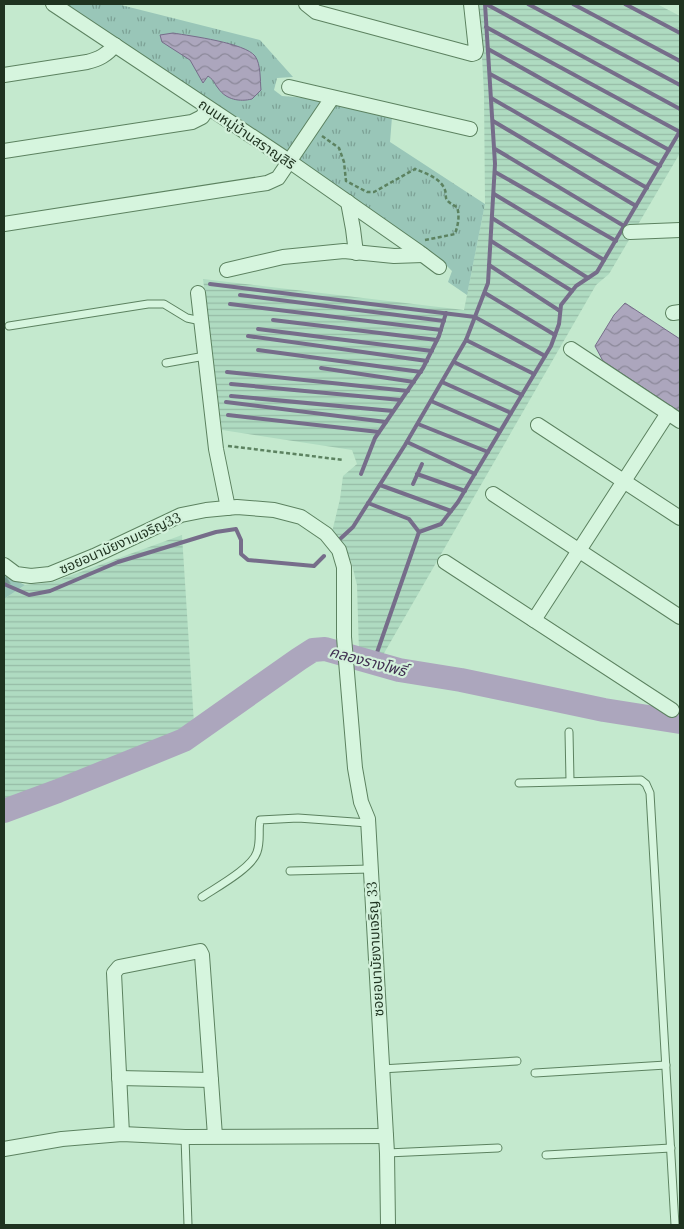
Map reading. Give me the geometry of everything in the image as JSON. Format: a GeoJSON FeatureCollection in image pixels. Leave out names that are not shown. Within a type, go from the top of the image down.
{"type":"FeatureCollection","features":[{"type":"Feature","properties":{"kind":"street","name":"ถนนหมู่บ้านสราญสิริ"},"geometry":{"type":"LineString","coordinates":[[53,4],[289,161],[439,267]]}},
{"type":"Feature","properties":{"kind":"street"},"geometry":{"type":"LineString","coordinates":[[306,4],[316,12],[475,54],[471,4]]}},
{"type":"Feature","properties":{"kind":"street"},"geometry":{"type":"LineString","coordinates":[[4,75],[99,59],[108,54],[115,45]]}},
{"type":"Feature","properties":{"kind":"street"},"geometry":{"type":"LineString","coordinates":[[289,87],[470,128]]}},
{"type":"Feature","properties":{"kind":"street"},"geometry":{"type":"LineString","coordinates":[[4,224],[267,182],[278,178],[332,98]]}},
{"type":"Feature","properties":{"kind":"street"},"geometry":{"type":"LineString","coordinates":[[4,151],[192,122],[202,117],[208,108]]}},
{"type":"Feature","properties":{"kind":"street"},"geometry":{"type":"LineString","coordinates":[[348,202],[356,252]]}},
{"type":"Feature","properties":{"kind":"street"},"geometry":{"type":"LineString","coordinates":[[630,232],[680,230]]}},
{"type":"Feature","properties":{"kind":"street"},"geometry":{"type":"LineString","coordinates":[[227,270],[283,257],[344,251],[394,256],[418,251]]}},
{"type":"Feature","properties":{"kind":"street"},"geometry":{"type":"LineString","coordinates":[[198,293],[215,445],[228,508]]}},
{"type":"Feature","properties":{"kind":"street"},"geometry":{"type":"LineString","coordinates":[[571,349],[680,421]]}},
{"type":"Feature","properties":{"kind":"street"},"geometry":{"type":"LineString","coordinates":[[534,620],[668,413]]}},
{"type":"Feature","properties":{"kind":"street"},"geometry":{"type":"LineString","coordinates":[[538,425],[680,518]]}},
{"type":"Feature","properties":{"kind":"street"},"geometry":{"type":"LineString","coordinates":[[493,494],[680,617]]}},
{"type":"Feature","properties":{"kind":"street","name":"ซอยอนามัยงามเจริญ33"},"geometry":{"type":"LineString","coordinates":[[4,565],[16,574],[32,576],[50,574],[94,556],[181,515],[206,510],[237,507],[274,510],[301,517],[326,534],[339,550],[344,567],[344,637],[347,675]]}},
{"type":"Feature","properties":{"kind":"street"},"geometry":{"type":"LineString","coordinates":[[444,562],[672,710]]}},
{"type":"Feature","properties":{"kind":"street","name":"ซอยอนามัยงามเจริญ 33"},"geometry":{"type":"LineString","coordinates":[[347,675],[355,768],[361,802],[368,824],[387,1153],[388,1225]]}},
{"type":"Feature","properties":{"kind":"street"},"geometry":{"type":"LineString","coordinates":[[122,1134],[114,973],[119,967],[200,951],[202,955],[215,1136]]}},
{"type":"Feature","properties":{"kind":"street"},"geometry":{"type":"LineString","coordinates":[[119,1078],[211,1080]]}},
{"type":"Feature","properties":{"kind":"street"},"geometry":{"type":"LineString","coordinates":[[4,1149],[62,1139],[122,1134],[185,1137],[386,1136]]}},
{"type":"Feature","properties":{"kind":"lane"},"geometry":{"type":"LineString","coordinates":[[9,326],[148,304],[164,304],[187,318],[201,321]]}},
{"type":"Feature","properties":{"kind":"lane"},"geometry":{"type":"LineString","coordinates":[[166,363],[205,356]]}},
{"type":"Feature","properties":{"kind":"lane"},"geometry":{"type":"LineString","coordinates":[[569,732],[570,780]]}},
{"type":"Feature","properties":{"kind":"lane"},"geometry":{"type":"LineString","coordinates":[[519,783],[570,780],[641,780],[646,784],[650,793],[675,1225]]}},
{"type":"Feature","properties":{"kind":"lane"},"geometry":{"type":"LineString","coordinates":[[202,897],[250,864],[257,854],[260,841],[260,820],[298,818],[368,824]]}},
{"type":"Feature","properties":{"kind":"lane"},"geometry":{"type":"LineString","coordinates":[[290,871],[370,869]]}},
{"type":"Feature","properties":{"kind":"lane"},"geometry":{"type":"LineString","coordinates":[[381,1069],[517,1061]]}},
{"type":"Feature","properties":{"kind":"lane"},"geometry":{"type":"LineString","coordinates":[[535,1073],[666,1065]]}},
{"type":"Feature","properties":{"kind":"lane"},"geometry":{"type":"LineString","coordinates":[[185,1137],[188,1225]]}},
{"type":"Feature","properties":{"kind":"lane"},"geometry":{"type":"LineString","coordinates":[[387,1153],[498,1148]]}},
{"type":"Feature","properties":{"kind":"lane"},"geometry":{"type":"LineString","coordinates":[[546,1155],[671,1148]]}},
{"type":"Feature","properties":{"kind":"path"},"geometry":{"type":"LineString","coordinates":[[311,128],[339,148],[344,162],[346,181],[367,192],[374,192],[415,169],[426,173],[442,184],[445,198],[457,207],[459,211],[455,234],[427,239],[418,251]]}},
{"type":"Feature","properties":{"kind":"path"},"geometry":{"type":"LineString","coordinates":[[215,445],[344,460]]}},
{"type":"Feature","properties":{"kind":"green space"},"geometry":{"type":"Polygon","coordinates":[[[64,4],[117,4],[260,40],[293,77],[277,78],[274,90],[282,96],[307,98],[392,117],[390,142],[485,204],[467,295],[448,282],[452,271],[447,266],[308,169],[288,151],[64,4]]]}},
{"type":"Feature","properties":{"kind":"green space"},"geometry":{"type":"Polygon","coordinates":[[[479,4],[657,4],[680,16],[680,153],[609,274],[596,285],[383,655],[359,652],[357,585],[351,561],[332,532],[343,476],[357,464],[352,450],[222,430],[203,279],[464,310],[485,204],[484,93],[479,4]]]}},
{"type":"Feature","properties":{"kind":"green space"},"geometry":{"type":"Polygon","coordinates":[[[182,535],[194,724],[79,775],[4,802],[4,599],[25,585],[53,582],[182,535]]]}},
{"type":"Feature","properties":{"kind":"green space"},"geometry":{"type":"Polygon","coordinates":[[[4,575],[25,585],[4,599],[4,575]]]}},
{"type":"Feature","properties":{"kind":"water"},"geometry":{"type":"Polygon","coordinates":[[[173,33],[217,41],[249,51],[255,56],[258,63],[261,90],[252,99],[238,100],[229,98],[221,92],[208,76],[203,83],[190,60],[162,42],[160,35],[173,33]]]}},
{"type":"Feature","properties":{"kind":"water"},"geometry":{"type":"Polygon","coordinates":[[[625,303],[680,339],[680,412],[603,361],[595,346],[614,315],[625,303]]]}},
{"type":"Feature","properties":{"kind":"waterway"},"geometry":{"type":"LineString","coordinates":[[339,540],[353,527],[405,445],[466,340],[488,283],[495,164],[485,4]]}},
{"type":"Feature","properties":{"kind":"waterway"},"geometry":{"type":"LineString","coordinates":[[486,4],[680,109]]}},
{"type":"Feature","properties":{"kind":"waterway"},"geometry":{"type":"LineString","coordinates":[[528,4],[680,85]]}},
{"type":"Feature","properties":{"kind":"waterway"},"geometry":{"type":"LineString","coordinates":[[573,4],[680,61]]}},
{"type":"Feature","properties":{"kind":"waterway"},"geometry":{"type":"LineString","coordinates":[[625,4],[680,33]]}},
{"type":"Feature","properties":{"kind":"waterway"},"geometry":{"type":"LineString","coordinates":[[486,27],[680,132]]}},
{"type":"Feature","properties":{"kind":"waterway"},"geometry":{"type":"LineString","coordinates":[[488,49],[669,150]]}},
{"type":"Feature","properties":{"kind":"waterway"},"geometry":{"type":"LineString","coordinates":[[490,74],[660,166]]}},
{"type":"Feature","properties":{"kind":"waterway"},"geometry":{"type":"LineString","coordinates":[[491,98],[647,188]]}},
{"type":"Feature","properties":{"kind":"waterway"},"geometry":{"type":"LineString","coordinates":[[493,121],[636,206]]}},
{"type":"Feature","properties":{"kind":"waterway"},"geometry":{"type":"LineString","coordinates":[[373,664],[419,532],[441,524],[458,502],[551,346],[559,324],[561,305],[576,286],[597,272],[680,131]]}},
{"type":"Feature","properties":{"kind":"waterway"},"geometry":{"type":"LineString","coordinates":[[495,149],[624,226]]}},
{"type":"Feature","properties":{"kind":"waterway"},"geometry":{"type":"LineString","coordinates":[[495,172],[616,241]]}},
{"type":"Feature","properties":{"kind":"waterway"},"geometry":{"type":"LineString","coordinates":[[494,194],[604,260]]}},
{"type":"Feature","properties":{"kind":"waterway"},"geometry":{"type":"LineString","coordinates":[[492,218],[588,278]]}},
{"type":"Feature","properties":{"kind":"waterway"},"geometry":{"type":"LineString","coordinates":[[491,241],[572,291]]}},
{"type":"Feature","properties":{"kind":"waterway"},"geometry":{"type":"LineString","coordinates":[[489,265],[560,311]]}},
{"type":"Feature","properties":{"kind":"waterway"},"geometry":{"type":"LineString","coordinates":[[210,284],[475,317],[545,356]]}},
{"type":"Feature","properties":{"kind":"waterway"},"geometry":{"type":"LineString","coordinates":[[485,293],[555,335]]}},
{"type":"Feature","properties":{"kind":"waterway"},"geometry":{"type":"LineString","coordinates":[[240,295],[444,321]]}},
{"type":"Feature","properties":{"kind":"waterway"},"geometry":{"type":"LineString","coordinates":[[230,304],[441,330]]}},
{"type":"Feature","properties":{"kind":"waterway"},"geometry":{"type":"LineString","coordinates":[[361,474],[375,438],[423,368],[439,336],[446,313]]}},
{"type":"Feature","properties":{"kind":"waterway"},"geometry":{"type":"LineString","coordinates":[[273,320],[437,340]]}},
{"type":"Feature","properties":{"kind":"waterway"},"geometry":{"type":"LineString","coordinates":[[258,329],[432,351]]}},
{"type":"Feature","properties":{"kind":"waterway"},"geometry":{"type":"LineString","coordinates":[[248,336],[427,361]]}},
{"type":"Feature","properties":{"kind":"waterway"},"geometry":{"type":"LineString","coordinates":[[466,340],[534,374]]}},
{"type":"Feature","properties":{"kind":"waterway"},"geometry":{"type":"LineString","coordinates":[[258,350],[421,372]]}},
{"type":"Feature","properties":{"kind":"waterway"},"geometry":{"type":"LineString","coordinates":[[454,362],[522,395]]}},
{"type":"Feature","properties":{"kind":"waterway"},"geometry":{"type":"LineString","coordinates":[[321,368],[414,382]]}},
{"type":"Feature","properties":{"kind":"waterway"},"geometry":{"type":"LineString","coordinates":[[227,372],[408,391]]}},
{"type":"Feature","properties":{"kind":"waterway"},"geometry":{"type":"LineString","coordinates":[[442,382],[511,413]]}},
{"type":"Feature","properties":{"kind":"waterway"},"geometry":{"type":"LineString","coordinates":[[231,384],[401,400]]}},
{"type":"Feature","properties":{"kind":"waterway"},"geometry":{"type":"LineString","coordinates":[[231,396],[393,411]]}},
{"type":"Feature","properties":{"kind":"waterway"},"geometry":{"type":"LineString","coordinates":[[431,401],[500,431]]}},
{"type":"Feature","properties":{"kind":"waterway"},"geometry":{"type":"LineString","coordinates":[[226,402],[386,422]]}},
{"type":"Feature","properties":{"kind":"waterway"},"geometry":{"type":"LineString","coordinates":[[228,415],[379,432]]}},
{"type":"Feature","properties":{"kind":"waterway"},"geometry":{"type":"LineString","coordinates":[[418,424],[488,452]]}},
{"type":"Feature","properties":{"kind":"waterway"},"geometry":{"type":"LineString","coordinates":[[407,442],[475,474]]}},
{"type":"Feature","properties":{"kind":"waterway"},"geometry":{"type":"LineString","coordinates":[[413,484],[422,464]]}},
{"type":"Feature","properties":{"kind":"waterway"},"geometry":{"type":"LineString","coordinates":[[417,474],[465,491]]}},
{"type":"Feature","properties":{"kind":"waterway"},"geometry":{"type":"LineString","coordinates":[[380,485],[451,511]]}},
{"type":"Feature","properties":{"kind":"waterway"},"geometry":{"type":"LineString","coordinates":[[368,503],[409,519],[419,532]]}},
{"type":"Feature","properties":{"kind":"waterway"},"geometry":{"type":"LineString","coordinates":[[4,584],[29,595],[50,591],[118,562],[216,532],[236,529],[241,540],[241,554],[248,560],[314,566],[324,556]]}},
{"type":"Feature","properties":{"kind":"waterway","name":"คลองรางโพธิ์"},"geometry":{"type":"LineString","coordinates":[[4,811],[184,740],[313,650],[325,649],[399,670],[461,680],[604,710],[680,722]]}}]}
